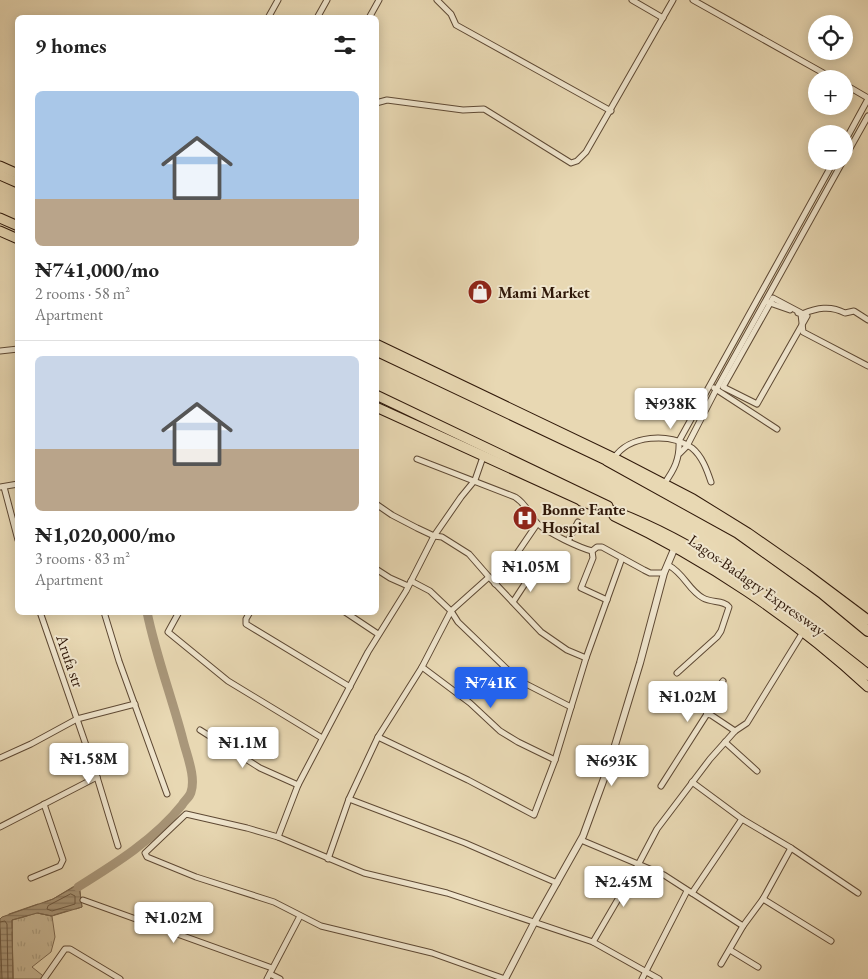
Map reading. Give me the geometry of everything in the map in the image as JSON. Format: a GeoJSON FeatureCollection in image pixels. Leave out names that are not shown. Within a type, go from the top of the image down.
{"type":"FeatureCollection","features":[{"type":"Feature","properties":{"kind":"highway","name":"Lagos-Badagry Expressway"},"geometry":{"type":"LineString","coordinates":[[611,460],[738,533],[822,593],[868,630]]}},
{"type":"Feature","properties":{"kind":"highway"},"geometry":{"type":"LineString","coordinates":[[582,501],[599,505],[647,525]]}},
{"type":"Feature","properties":{"kind":"highway","name":"Lagos-Badagry Expressway"},"geometry":{"type":"LineString","coordinates":[[647,525],[683,543],[746,582],[800,620],[868,675]]}},
{"type":"Feature","properties":{"kind":"main road"},"geometry":{"type":"LineString","coordinates":[[0,166],[15,173]]}},
{"type":"Feature","properties":{"kind":"main road"},"geometry":{"type":"LineString","coordinates":[[0,174],[15,182]]}},
{"type":"Feature","properties":{"kind":"main road"},"geometry":{"type":"LineString","coordinates":[[0,218],[15,225]]}},
{"type":"Feature","properties":{"kind":"main road"},"geometry":{"type":"LineString","coordinates":[[0,231],[15,238]]}},
{"type":"Feature","properties":{"kind":"main road","name":"Lagos-Badagry Expressway"},"geometry":{"type":"LineString","coordinates":[[379,345],[611,460]]}},
{"type":"Feature","properties":{"kind":"main road","name":"Lagos-Badagry Expressway"},"geometry":{"type":"LineString","coordinates":[[379,352],[664,484],[748,533],[868,620]]}},
{"type":"Feature","properties":{"kind":"main road","name":"Lagos-Badagry Expressway"},"geometry":{"type":"LineString","coordinates":[[379,396],[647,525]]}},
{"type":"Feature","properties":{"kind":"main road","name":"Lagos-Badagry Expressway"},"geometry":{"type":"LineString","coordinates":[[379,408],[582,501],[675,547],[724,577],[803,632],[868,687]]}},
{"type":"Feature","properties":{"kind":"street"},"geometry":{"type":"LineString","coordinates":[[270,15],[278,0]]}},
{"type":"Feature","properties":{"kind":"street"},"geometry":{"type":"LineString","coordinates":[[319,15],[327,0]]}},
{"type":"Feature","properties":{"kind":"street"},"geometry":{"type":"LineString","coordinates":[[371,15],[379,0]]}},
{"type":"Feature","properties":{"kind":"street"},"geometry":{"type":"LineString","coordinates":[[437,0],[451,14],[456,25],[611,111]]}},
{"type":"Feature","properties":{"kind":"street"},"geometry":{"type":"LineString","coordinates":[[632,0],[663,18]]}},
{"type":"Feature","properties":{"kind":"street"},"geometry":{"type":"LineString","coordinates":[[379,102],[387,100],[463,110],[484,109],[571,163],[582,158],[611,111],[673,0]]}},
{"type":"Feature","properties":{"kind":"street"},"geometry":{"type":"LineString","coordinates":[[693,0],[818,70]]}},
{"type":"Feature","properties":{"kind":"street"},"geometry":{"type":"LineString","coordinates":[[853,89],[868,98],[853,126]]}},
{"type":"Feature","properties":{"kind":"street"},"geometry":{"type":"LineString","coordinates":[[853,142],[868,116]]}},
{"type":"Feature","properties":{"kind":"street"},"geometry":{"type":"LineString","coordinates":[[664,484],[675,469],[680,453],[679,441],[829,170]]}},
{"type":"Feature","properties":{"kind":"street"},"geometry":{"type":"LineString","coordinates":[[680,453],[687,446],[837,170]]}},
{"type":"Feature","properties":{"kind":"street"},"geometry":{"type":"LineString","coordinates":[[772,298],[807,316],[757,404],[723,387],[772,298]]}},
{"type":"Feature","properties":{"kind":"street"},"geometry":{"type":"LineString","coordinates":[[765,301],[801,314],[815,309],[836,308],[845,313],[854,311],[868,320]]}},
{"type":"Feature","properties":{"kind":"street"},"geometry":{"type":"LineString","coordinates":[[801,314],[803,332],[868,366]]}},
{"type":"Feature","properties":{"kind":"street"},"geometry":{"type":"LineString","coordinates":[[0,351],[15,349]]}},
{"type":"Feature","properties":{"kind":"street"},"geometry":{"type":"LineString","coordinates":[[710,386],[777,429]]}},
{"type":"Feature","properties":{"kind":"street"},"geometry":{"type":"LineString","coordinates":[[611,460],[617,453],[636,442],[658,437],[679,441],[693,449],[701,459],[711,482]]}},
{"type":"Feature","properties":{"kind":"street"},"geometry":{"type":"LineString","coordinates":[[278,837],[298,785],[378,634],[409,583],[434,536],[475,480],[483,457]]}},
{"type":"Feature","properties":{"kind":"street"},"geometry":{"type":"LineString","coordinates":[[417,459],[475,480],[494,490],[521,500],[537,524],[568,541],[592,551]]}},
{"type":"Feature","properties":{"kind":"street"},"geometry":{"type":"LineString","coordinates":[[15,485],[2,487],[15,530]]}},
{"type":"Feature","properties":{"kind":"street"},"geometry":{"type":"LineString","coordinates":[[379,506],[392,515],[434,536],[442,537],[470,554],[532,624],[567,650],[586,658]]}},
{"type":"Feature","properties":{"kind":"street"},"geometry":{"type":"LineString","coordinates":[[568,541],[578,522]]}},
{"type":"Feature","properties":{"kind":"street"},"geometry":{"type":"LineString","coordinates":[[495,584],[506,571],[537,524]]}},
{"type":"Feature","properties":{"kind":"street"},"geometry":{"type":"LineString","coordinates":[[592,551],[597,547],[602,547],[650,572],[664,573]]}},
{"type":"Feature","properties":{"kind":"street"},"geometry":{"type":"LineString","coordinates":[[659,979],[593,942],[534,923],[447,893],[364,873],[278,837],[247,828],[186,814],[145,853],[147,857],[196,877],[274,902],[321,926],[432,953],[505,979],[534,923],[581,840],[609,765],[644,651],[664,573],[675,547]]}},
{"type":"Feature","properties":{"kind":"street"},"geometry":{"type":"LineString","coordinates":[[592,551],[592,558],[580,588],[606,600]]}},
{"type":"Feature","properties":{"kind":"street"},"geometry":{"type":"LineString","coordinates":[[378,737],[468,780],[532,815],[536,814],[555,760],[586,658],[622,558]]}},
{"type":"Feature","properties":{"kind":"street"},"geometry":{"type":"LineString","coordinates":[[668,565],[678,570],[693,592],[703,598],[726,604],[729,607],[717,637],[677,673]]}},
{"type":"Feature","properties":{"kind":"street"},"geometry":{"type":"LineString","coordinates":[[379,570],[430,591],[451,611],[458,622],[522,682],[571,707]]}},
{"type":"Feature","properties":{"kind":"street"},"geometry":{"type":"LineString","coordinates":[[512,602],[532,573]]}},
{"type":"Feature","properties":{"kind":"street"},"geometry":{"type":"LineString","coordinates":[[328,859],[349,799],[378,737],[422,667],[451,611],[489,577]]}},
{"type":"Feature","properties":{"kind":"street","name":"Arufa str"},"geometry":{"type":"LineString","coordinates":[[41,615],[97,777],[118,846]]}},
{"type":"Feature","properties":{"kind":"street"},"geometry":{"type":"LineString","coordinates":[[105,615],[119,661],[167,794]]}},
{"type":"Feature","properties":{"kind":"street"},"geometry":{"type":"LineString","coordinates":[[177,615],[168,632],[228,681],[322,738]]}},
{"type":"Feature","properties":{"kind":"street"},"geometry":{"type":"LineString","coordinates":[[248,615],[246,624],[350,687]]}},
{"type":"Feature","properties":{"kind":"street"},"geometry":{"type":"LineString","coordinates":[[349,615],[378,634]]}},
{"type":"Feature","properties":{"kind":"street"},"geometry":{"type":"LineString","coordinates":[[593,942],[657,829],[725,742],[735,731],[747,723],[803,632]]}},
{"type":"Feature","properties":{"kind":"street"},"geometry":{"type":"LineString","coordinates":[[422,667],[470,703],[500,731],[555,760]]}},
{"type":"Feature","properties":{"kind":"street"},"geometry":{"type":"LineString","coordinates":[[707,714],[704,706],[723,681]]}},
{"type":"Feature","properties":{"kind":"street"},"geometry":{"type":"LineString","coordinates":[[0,758],[31,744],[77,719],[135,704]]}},
{"type":"Feature","properties":{"kind":"street"},"geometry":{"type":"LineString","coordinates":[[707,714],[711,714],[735,731]]}},
{"type":"Feature","properties":{"kind":"street"},"geometry":{"type":"LineString","coordinates":[[661,786],[707,714]]}},
{"type":"Feature","properties":{"kind":"street"},"geometry":{"type":"LineString","coordinates":[[200,730],[260,768],[298,785]]}},
{"type":"Feature","properties":{"kind":"street"},"geometry":{"type":"LineString","coordinates":[[725,742],[757,771]]}},
{"type":"Feature","properties":{"kind":"street"},"geometry":{"type":"LineString","coordinates":[[0,827],[97,777]]}},
{"type":"Feature","properties":{"kind":"street"},"geometry":{"type":"LineString","coordinates":[[692,782],[742,819],[791,848],[858,893]]}},
{"type":"Feature","properties":{"kind":"street"},"geometry":{"type":"LineString","coordinates":[[349,799],[465,843],[557,883]]}},
{"type":"Feature","properties":{"kind":"street"},"geometry":{"type":"LineString","coordinates":[[30,878],[60,866],[63,860],[44,804]]}},
{"type":"Feature","properties":{"kind":"street"},"geometry":{"type":"LineString","coordinates":[[642,979],[689,892],[742,819]]}},
{"type":"Feature","properties":{"kind":"street"},"geometry":{"type":"LineString","coordinates":[[581,840],[664,875],[743,926]]}},
{"type":"Feature","properties":{"kind":"street"},"geometry":{"type":"LineString","coordinates":[[721,964],[743,926],[763,899],[791,848]]}},
{"type":"Feature","properties":{"kind":"street"},"geometry":{"type":"LineString","coordinates":[[763,899],[831,941]]}},
{"type":"Feature","properties":{"kind":"street"},"geometry":{"type":"LineString","coordinates":[[83,900],[280,979]]}},
{"type":"Feature","properties":{"kind":"street"},"geometry":{"type":"LineString","coordinates":[[270,974],[300,916]]}},
{"type":"Feature","properties":{"kind":"street"},"geometry":{"type":"LineString","coordinates":[[44,979],[65,949],[70,949],[120,979]]}},
{"type":"Feature","properties":{"kind":"street"},"geometry":{"type":"LineString","coordinates":[[730,950],[758,967]]}},
{"type":"Feature","properties":{"kind":"green space"},"geometry":{"type":"Polygon","coordinates":[[[37,913],[52,916],[55,937],[51,952],[32,967],[47,979],[13,979],[12,920],[37,913]]]}},
{"type":"Feature","properties":{"kind":"water"},"geometry":{"type":"Polygon","coordinates":[[[79,884],[82,907],[52,916],[37,913],[12,920],[13,979],[0,979],[0,919],[53,899],[79,884]]]}},
{"type":"Feature","properties":{"kind":"waterway"},"geometry":{"type":"LineString","coordinates":[[78,887],[147,840],[160,829],[191,792],[190,766],[148,615]]}},
{"type":"Feature","properties":{"kind":"waterway"},"geometry":{"type":"LineString","coordinates":[[45,902],[76,885]]}},
{"type":"Feature","properties":{"kind":"waterway"},"geometry":{"type":"LineString","coordinates":[[76,909],[82,907],[79,885]]}},
{"type":"Feature","properties":{"kind":"waterway"},"geometry":{"type":"LineString","coordinates":[[9,914],[38,904]]}},
{"type":"Feature","properties":{"kind":"waterway"},"geometry":{"type":"LineString","coordinates":[[54,915],[67,911]]}},
{"type":"Feature","properties":{"kind":"waterway"},"geometry":{"type":"LineString","coordinates":[[38,913],[51,916]]}},
{"type":"Feature","properties":{"kind":"waterway"},"geometry":{"type":"LineString","coordinates":[[12,928],[12,920],[27,916]]}},
{"type":"Feature","properties":{"kind":"waterway"},"geometry":{"type":"LineString","coordinates":[[12,932],[13,979]]}},
{"type":"Feature","properties":{"kind":"place","name":"Mami Market"},"geometry":{"type":"Point","coordinates":[480,292]}},
{"type":"Feature","properties":{"kind":"place","name":"Bonne Fante Hospital"},"geometry":{"type":"Point","coordinates":[525,518]}}]}
